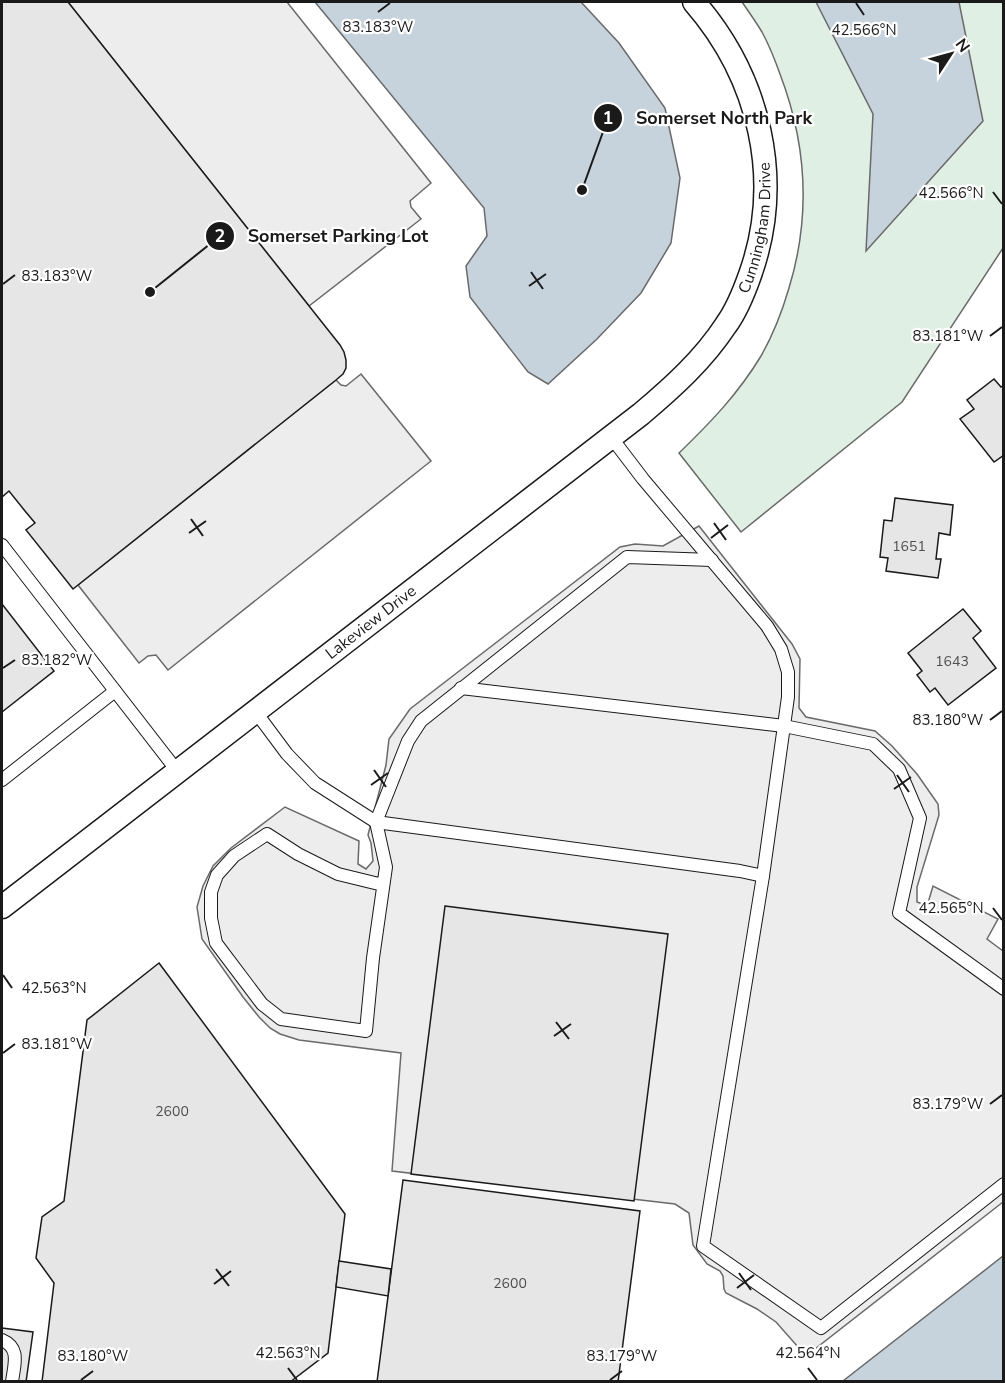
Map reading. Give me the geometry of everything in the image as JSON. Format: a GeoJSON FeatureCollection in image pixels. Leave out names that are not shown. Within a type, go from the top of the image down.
{"type":"FeatureCollection","features":[{"type":"Feature","properties":{"kind":"street","name":"Cunningham Drive"},"geometry":{"type":"LineString","coordinates":[[694,2],[724,41],[741,74],[755,110],[764,152],[766,193],[763,228],[756,259],[744,292],[728,323]]}},
{"type":"Feature","properties":{"kind":"street","name":"Lakeview Drive"},"geometry":{"type":"LineString","coordinates":[[2,907],[641,414],[691,369],[728,323]]}},
{"type":"Feature","properties":{"kind":"lane"},"geometry":{"type":"LineString","coordinates":[[611,438],[766,626],[781,649],[788,672],[788,697],[763,876],[702,1246],[821,1328],[1004,1184]]}},
{"type":"Feature","properties":{"kind":"lane"},"geometry":{"type":"LineString","coordinates":[[2,545],[178,772]]}},
{"type":"Feature","properties":{"kind":"lane"},"geometry":{"type":"LineString","coordinates":[[383,885],[338,874],[298,854],[267,834],[234,856],[217,875],[211,892],[211,918],[216,943],[262,1004],[281,1019],[366,1031],[373,958],[386,867],[376,822],[408,741],[421,721],[627,557],[712,560]]}},
{"type":"Feature","properties":{"kind":"lane"},"geometry":{"type":"LineString","coordinates":[[461,688],[784,726],[873,744],[899,769],[920,818],[899,912],[1004,989]]}},
{"type":"Feature","properties":{"kind":"lane"},"geometry":{"type":"LineString","coordinates":[[2,780],[115,691]]}},
{"type":"Feature","properties":{"kind":"lane"},"geometry":{"type":"LineString","coordinates":[[255,711],[287,754],[315,783],[376,822],[763,876]]}},
{"type":"Feature","properties":{"kind":"lane"},"geometry":{"type":"LineString","coordinates":[[2,1340],[10,1345],[15,1356],[12,1382]]}},
{"type":"Feature","properties":{"kind":"green space"},"geometry":{"type":"Polygon","coordinates":[[[742,2],[1003,2],[1003,248],[902,402],[741,532],[679,453],[723,407],[761,356],[786,297],[801,234],[803,181],[796,127],[772,53],[762,32],[742,2]]]}},
{"type":"Feature","properties":{"kind":"shaded area"},"geometry":{"type":"Polygon","coordinates":[[[68,2],[287,2],[431,183],[410,201],[411,207],[421,219],[309,306],[68,2]]]}},
{"type":"Feature","properties":{"kind":"shaded area"},"geometry":{"type":"Polygon","coordinates":[[[315,2],[581,2],[619,43],[665,108],[680,178],[671,243],[641,293],[597,339],[548,384],[528,372],[470,297],[466,266],[487,236],[484,208],[315,2]]]}},
{"type":"Feature","properties":{"kind":"shaded area"},"geometry":{"type":"Polygon","coordinates":[[[816,2],[959,2],[983,121],[866,251],[873,114],[816,2]]]}},
{"type":"Feature","properties":{"kind":"shaded area"},"geometry":{"type":"Polygon","coordinates":[[[361,374],[431,461],[168,670],[156,655],[148,656],[139,663],[78,585],[336,380],[346,386],[361,374]]]}},
{"type":"Feature","properties":{"kind":"shaded area"},"geometry":{"type":"Polygon","coordinates":[[[699,526],[792,644],[800,659],[799,708],[806,717],[875,731],[917,774],[938,804],[939,815],[917,887],[917,902],[925,905],[928,903],[933,886],[998,919],[987,939],[1003,951],[1003,1202],[806,1356],[776,1322],[726,1293],[720,1271],[707,1264],[693,1245],[689,1213],[675,1204],[392,1171],[401,1053],[299,1040],[270,1028],[243,997],[202,939],[197,907],[203,886],[213,866],[231,848],[285,807],[359,841],[358,864],[366,869],[373,861],[368,835],[386,765],[389,739],[410,709],[620,547],[635,544],[663,546],[699,526]]]}},
{"type":"Feature","properties":{"kind":"shaded area"},"geometry":{"type":"Polygon","coordinates":[[[1003,1256],[1003,1381],[843,1381],[1003,1256]]]}},
{"type":"Feature","properties":{"kind":"building"},"geometry":{"type":"Polygon","coordinates":[[[2,2],[68,2],[340,345],[346,360],[343,374],[336,380],[73,589],[26,530],[35,523],[9,491],[2,497],[2,2]]]}},
{"type":"Feature","properties":{"kind":"building"},"geometry":{"type":"Polygon","coordinates":[[[994,379],[1001,387],[1004,385],[1004,455],[994,462],[960,419],[974,409],[967,400],[994,379]]]}},
{"type":"Feature","properties":{"kind":"building"},"geometry":{"type":"Polygon","coordinates":[[[895,498],[953,505],[950,535],[939,533],[936,559],[941,559],[938,578],[886,571],[888,558],[880,557],[884,520],[892,521],[895,498]]]}},
{"type":"Feature","properties":{"kind":"building"},"geometry":{"type":"Polygon","coordinates":[[[2,604],[54,671],[2,712],[2,604]]]}},
{"type":"Feature","properties":{"kind":"building"},"geometry":{"type":"Polygon","coordinates":[[[963,609],[981,631],[973,638],[996,668],[948,705],[935,688],[930,692],[917,675],[922,671],[908,653],[963,609]]]}},
{"type":"Feature","properties":{"kind":"building"},"geometry":{"type":"Polygon","coordinates":[[[445,906],[668,934],[634,1201],[411,1174],[445,906]]]}},
{"type":"Feature","properties":{"kind":"building"},"geometry":{"type":"Polygon","coordinates":[[[159,963],[345,1214],[328,1353],[290,1382],[42,1382],[54,1283],[36,1258],[42,1217],[64,1201],[87,1020],[159,963]]]}},
{"type":"Feature","properties":{"kind":"building"},"geometry":{"type":"Polygon","coordinates":[[[403,1180],[640,1211],[618,1382],[377,1382],[403,1180]]]}},
{"type":"Feature","properties":{"kind":"building"},"geometry":{"type":"Polygon","coordinates":[[[339,1261],[391,1269],[388,1296],[336,1287],[339,1261]]]}},
{"type":"Feature","properties":{"kind":"building"},"geometry":{"type":"Polygon","coordinates":[[[2,1328],[33,1332],[26,1382],[2,1382],[2,1328]]]}},
{"type":"Feature","properties":{"kind":"place","name":"Somerset North Park"},"geometry":{"type":"Point","coordinates":[582,190]}},
{"type":"Feature","properties":{"kind":"place","name":"Somerset Parking Lot"},"geometry":{"type":"Point","coordinates":[150,292]}}]}
